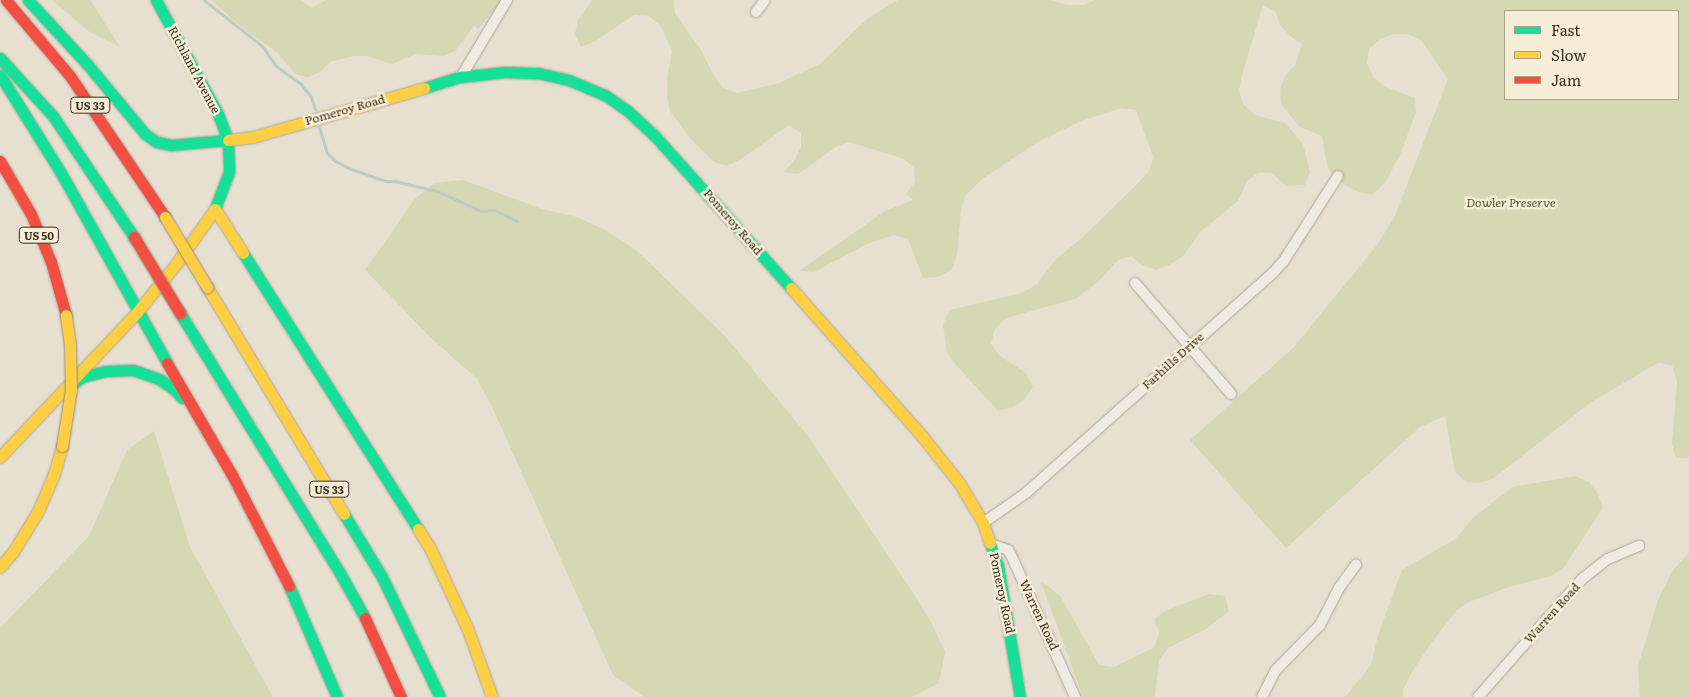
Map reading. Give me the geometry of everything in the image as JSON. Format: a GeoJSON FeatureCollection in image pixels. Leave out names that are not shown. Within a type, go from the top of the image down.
{"type":"FeatureCollection","features":[{"type":"Feature","properties":{"kind":"main road","name":"US 33"},"geometry":{"type":"LineString","coordinates":[[6,0],[70,76],[165,217],[382,577],[440,697]]}},
{"type":"Feature","properties":{"kind":"main road","name":"Pomeroy Road"},"geometry":{"type":"LineString","coordinates":[[28,0],[88,65],[134,123],[157,142],[171,145],[253,137],[461,77],[505,72],[553,76],[596,91],[637,119],[705,191],[945,462],[983,523],[991,544],[1005,595],[1020,697]]}},
{"type":"Feature","properties":{"kind":"main road","name":"Richland Avenue"},"geometry":{"type":"LineString","coordinates":[[63,390],[137,312],[176,264],[215,209],[229,172],[228,140],[218,114],[156,0]]}},
{"type":"Feature","properties":{"kind":"main road","name":"US 33"},"geometry":{"type":"LineString","coordinates":[[0,58],[25,83],[53,116],[134,237],[340,573],[369,625],[401,697]]}},
{"type":"Feature","properties":{"kind":"main road"},"geometry":{"type":"LineString","coordinates":[[0,75],[61,173],[137,312],[152,333],[232,475],[280,566],[337,697]]}},
{"type":"Feature","properties":{"kind":"main road","name":"US 50"},"geometry":{"type":"LineString","coordinates":[[0,161],[34,222],[51,262],[66,315],[70,345],[71,390],[62,446],[54,474],[38,511],[13,552],[0,568]]}},
{"type":"Feature","properties":{"kind":"main road"},"geometry":{"type":"LineString","coordinates":[[215,209],[430,548],[468,630],[492,697]]}},
{"type":"Feature","properties":{"kind":"main road"},"geometry":{"type":"LineString","coordinates":[[0,457],[63,390],[82,377],[106,371],[133,370],[159,379],[174,389],[196,413]]}},
{"type":"Feature","properties":{"kind":"street"},"geometry":{"type":"LineString","coordinates":[[461,77],[507,0]]}},
{"type":"Feature","properties":{"kind":"street"},"geometry":{"type":"LineString","coordinates":[[756,12],[765,0]]}},
{"type":"Feature","properties":{"kind":"street","name":"Farhills Drive"},"geometry":{"type":"LineString","coordinates":[[983,523],[1026,493],[1283,262],[1338,176]]}},
{"type":"Feature","properties":{"kind":"street"},"geometry":{"type":"LineString","coordinates":[[1135,283],[1231,394]]}},
{"type":"Feature","properties":{"kind":"street","name":"Warren Road"},"geometry":{"type":"LineString","coordinates":[[991,544],[1008,550],[1011,555],[1076,697]]}},
{"type":"Feature","properties":{"kind":"street","name":"Warren Road"},"geometry":{"type":"LineString","coordinates":[[1478,697],[1582,579],[1608,559],[1639,546]]}},
{"type":"Feature","properties":{"kind":"street"},"geometry":{"type":"LineString","coordinates":[[1262,697],[1276,670],[1320,625],[1339,588],[1356,565]]}},
{"type":"Feature","properties":{"kind":"green space"},"geometry":{"type":"Polygon","coordinates":[[[52,0],[90,0],[120,47],[88,31],[52,0]]]}},
{"type":"Feature","properties":{"kind":"green space"},"geometry":{"type":"Polygon","coordinates":[[[212,0],[300,0],[312,8],[326,0],[503,0],[478,29],[474,26],[455,51],[443,56],[416,54],[392,64],[367,56],[354,56],[330,62],[320,72],[308,77],[295,74],[278,53],[236,23],[212,0]]]}},
{"type":"Feature","properties":{"kind":"green space","name":"Dowler Preserve"},"geometry":{"type":"Polygon","coordinates":[[[593,0],[674,0],[675,13],[701,50],[714,76],[723,88],[737,93],[779,83],[820,64],[869,17],[898,0],[1049,0],[1068,5],[1083,5],[1095,0],[1689,0],[1689,458],[1676,458],[1672,444],[1677,381],[1672,365],[1658,363],[1591,402],[1492,479],[1479,483],[1466,482],[1455,472],[1445,416],[1420,427],[1286,548],[1190,440],[1294,347],[1377,245],[1394,218],[1448,79],[1421,40],[1408,34],[1393,34],[1380,39],[1369,49],[1367,63],[1373,77],[1386,87],[1415,98],[1416,112],[1400,155],[1385,183],[1372,195],[1358,192],[1333,178],[1327,165],[1322,136],[1300,127],[1281,104],[1280,89],[1285,76],[1295,65],[1302,44],[1290,36],[1280,25],[1276,12],[1263,5],[1239,90],[1243,104],[1255,115],[1285,123],[1303,144],[1310,172],[1305,185],[1286,186],[1272,173],[1258,173],[1247,181],[1238,201],[1200,232],[1183,256],[1169,265],[1156,270],[1142,265],[1131,256],[1118,260],[1098,282],[1075,299],[1006,318],[995,329],[991,344],[1000,356],[1026,373],[1033,387],[1025,399],[1013,407],[998,411],[947,353],[943,325],[949,310],[1022,293],[1037,284],[1056,259],[1082,238],[1139,182],[1149,171],[1153,157],[1136,110],[1122,108],[1081,121],[1036,143],[982,179],[965,196],[961,210],[957,256],[951,270],[938,277],[923,278],[908,239],[894,235],[867,244],[814,272],[799,271],[885,211],[913,200],[906,194],[915,182],[914,168],[904,159],[849,142],[836,147],[798,174],[784,172],[794,161],[801,147],[801,133],[789,125],[741,159],[727,166],[714,162],[689,137],[670,111],[667,97],[667,80],[672,51],[660,25],[649,16],[634,15],[596,41],[581,47],[575,34],[578,19],[593,0]]]}},
{"type":"Feature","properties":{"kind":"green space"},"geometry":{"type":"Polygon","coordinates":[[[463,180],[542,209],[577,217],[605,230],[635,249],[726,337],[809,437],[914,594],[932,624],[945,652],[939,683],[912,697],[644,697],[613,675],[492,407],[477,379],[430,337],[365,270],[415,199],[434,183],[463,180]]]}},
{"type":"Feature","properties":{"kind":"green space"},"geometry":{"type":"Polygon","coordinates":[[[154,431],[190,547],[273,697],[0,697],[0,628],[89,536],[127,450],[154,431]]]}},
{"type":"Feature","properties":{"kind":"green space"},"geometry":{"type":"Polygon","coordinates":[[[1575,476],[1589,482],[1598,494],[1603,508],[1565,566],[1551,576],[1509,587],[1469,602],[1457,610],[1429,646],[1412,672],[1403,690],[1403,697],[1345,697],[1371,665],[1378,635],[1402,570],[1455,539],[1474,517],[1512,487],[1575,476]]]}},
{"type":"Feature","properties":{"kind":"green space"},"geometry":{"type":"Polygon","coordinates":[[[1689,553],[1689,697],[1640,697],[1638,666],[1658,600],[1673,570],[1689,553]]]}},
{"type":"Feature","properties":{"kind":"green space"},"geometry":{"type":"Polygon","coordinates":[[[1041,582],[1061,597],[1099,665],[1114,667],[1155,647],[1159,632],[1154,619],[1167,610],[1209,594],[1225,596],[1229,611],[1206,629],[1168,648],[1159,660],[1155,697],[1083,697],[1041,582]]]}},
{"type":"Feature","properties":{"kind":"waterway"},"geometry":{"type":"LineString","coordinates":[[204,0],[262,46],[276,66],[301,84],[311,97],[315,109]]}},
{"type":"Feature","properties":{"kind":"waterway"},"geometry":{"type":"LineString","coordinates":[[319,127],[327,153],[335,161],[351,169],[386,181],[394,181],[437,191],[481,211],[494,210],[518,221]]}},
{"type":"Feature","properties":{"kind":"traffic: fast"},"geometry":{"type":"LineString","coordinates":[[28,0],[88,65],[145,134],[157,142],[171,145],[228,140]]}},
{"type":"Feature","properties":{"kind":"traffic: fast"},"geometry":{"type":"LineString","coordinates":[[156,0],[218,114],[228,140],[229,172],[215,209]]}},
{"type":"Feature","properties":{"kind":"traffic: fast"},"geometry":{"type":"LineString","coordinates":[[0,58],[53,116],[134,237]]}},
{"type":"Feature","properties":{"kind":"traffic: fast"},"geometry":{"type":"LineString","coordinates":[[424,88],[461,77],[505,72],[538,73],[569,80],[605,95],[628,111],[654,135],[791,288]]}},
{"type":"Feature","properties":{"kind":"traffic: fast"},"geometry":{"type":"LineString","coordinates":[[0,75],[61,173],[167,363]]}},
{"type":"Feature","properties":{"kind":"traffic: fast"},"geometry":{"type":"LineString","coordinates":[[243,253],[418,529]]}},
{"type":"Feature","properties":{"kind":"traffic: fast"},"geometry":{"type":"LineString","coordinates":[[180,313],[340,573],[365,618]]}},
{"type":"Feature","properties":{"kind":"traffic: fast"},"geometry":{"type":"LineString","coordinates":[[74,383],[82,377],[106,371],[133,370],[159,379],[174,389],[182,398]]}},
{"type":"Feature","properties":{"kind":"traffic: fast"},"geometry":{"type":"LineString","coordinates":[[344,514],[382,577],[440,697]]}},
{"type":"Feature","properties":{"kind":"traffic: fast"},"geometry":{"type":"LineString","coordinates":[[990,543],[998,566],[1020,697]]}},
{"type":"Feature","properties":{"kind":"traffic: fast"},"geometry":{"type":"LineString","coordinates":[[289,586],[337,697]]}},
{"type":"Feature","properties":{"kind":"traffic: slow"},"geometry":{"type":"LineString","coordinates":[[228,140],[253,137],[424,88]]}},
{"type":"Feature","properties":{"kind":"traffic: slow"},"geometry":{"type":"LineString","coordinates":[[0,457],[137,312],[176,264],[215,209],[243,253]]}},
{"type":"Feature","properties":{"kind":"traffic: slow"},"geometry":{"type":"LineString","coordinates":[[165,217],[207,287]]}},
{"type":"Feature","properties":{"kind":"traffic: slow"},"geometry":{"type":"LineString","coordinates":[[207,287],[344,514]]}},
{"type":"Feature","properties":{"kind":"traffic: slow"},"geometry":{"type":"LineString","coordinates":[[791,288],[922,436],[960,484],[983,523],[990,543]]}},
{"type":"Feature","properties":{"kind":"traffic: slow"},"geometry":{"type":"LineString","coordinates":[[62,446],[71,390],[70,345],[66,315]]}},
{"type":"Feature","properties":{"kind":"traffic: slow"},"geometry":{"type":"LineString","coordinates":[[0,567],[13,552],[38,511],[54,474],[62,446]]}},
{"type":"Feature","properties":{"kind":"traffic: slow"},"geometry":{"type":"LineString","coordinates":[[418,529],[430,548],[468,630],[492,697]]}},
{"type":"Feature","properties":{"kind":"traffic: jam"},"geometry":{"type":"LineString","coordinates":[[6,0],[70,76],[165,217]]}},
{"type":"Feature","properties":{"kind":"traffic: jam"},"geometry":{"type":"LineString","coordinates":[[0,161],[31,214],[51,262],[66,315]]}},
{"type":"Feature","properties":{"kind":"traffic: jam"},"geometry":{"type":"LineString","coordinates":[[134,237],[180,313]]}},
{"type":"Feature","properties":{"kind":"traffic: jam"},"geometry":{"type":"LineString","coordinates":[[167,363],[232,475],[289,586]]}},
{"type":"Feature","properties":{"kind":"traffic: jam"},"geometry":{"type":"LineString","coordinates":[[365,618],[401,697]]}}]}
